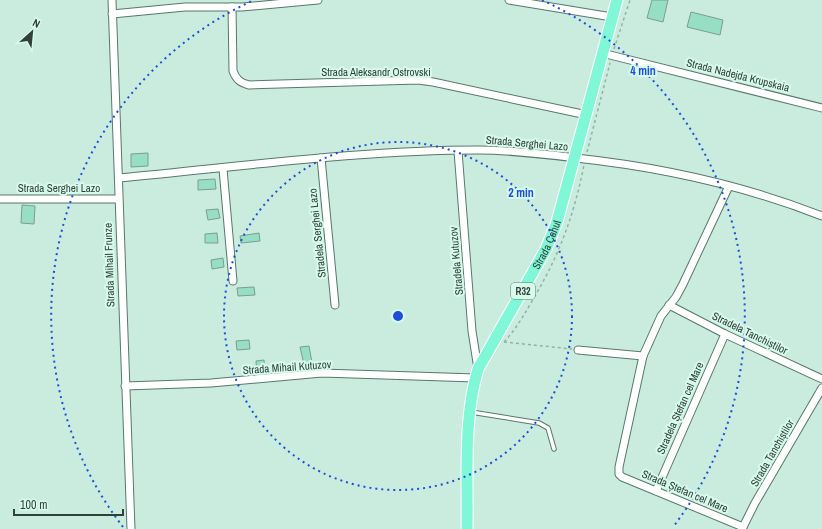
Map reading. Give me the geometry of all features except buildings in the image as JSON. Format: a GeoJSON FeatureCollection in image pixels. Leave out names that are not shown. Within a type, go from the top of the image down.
{"type":"FeatureCollection","features":[{"type":"Feature","properties":{"kind":"main road","name":"Strada Cahul"},"geometry":{"type":"LineString","coordinates":[[467,529],[470,412],[476,373],[546,249],[564,198],[616,0]]}},
{"type":"Feature","properties":{"kind":"street","name":"Strada Mihail Frunze"},"geometry":{"type":"LineString","coordinates":[[112,0],[131,529]]}},
{"type":"Feature","properties":{"kind":"street"},"geometry":{"type":"LineString","coordinates":[[112,14],[185,7],[232,7],[242,4],[318,0]]}},
{"type":"Feature","properties":{"kind":"street"},"geometry":{"type":"LineString","coordinates":[[509,0],[612,17]]}},
{"type":"Feature","properties":{"kind":"street","name":"Strada Aleksandr Ostrovski"},"geometry":{"type":"LineString","coordinates":[[232,7],[233,71],[235,76],[243,83],[249,85],[418,80],[449,84],[587,115]]}},
{"type":"Feature","properties":{"kind":"street","name":"Strada Nadejda Krupskaia"},"geometry":{"type":"LineString","coordinates":[[602,53],[822,108]]}},
{"type":"Feature","properties":{"kind":"street","name":"Stradela Kutuzov"},"geometry":{"type":"LineString","coordinates":[[458,151],[476,373]]}},
{"type":"Feature","properties":{"kind":"street","name":"Strada Serghei Lazo"},"geometry":{"type":"LineString","coordinates":[[119,178],[390,152],[507,151],[619,163],[729,186],[783,201],[822,216]]}},
{"type":"Feature","properties":{"kind":"street","name":"Stradela Serghei Lazo"},"geometry":{"type":"LineString","coordinates":[[321,158],[335,305]]}},
{"type":"Feature","properties":{"kind":"street"},"geometry":{"type":"LineString","coordinates":[[223,169],[233,281]]}},
{"type":"Feature","properties":{"kind":"street"},"geometry":{"type":"LineString","coordinates":[[578,350],[643,356],[656,325],[684,284],[729,186]]}},
{"type":"Feature","properties":{"kind":"street","name":"Strada Serghei Lazo"},"geometry":{"type":"LineString","coordinates":[[0,198],[118,199]]}},
{"type":"Feature","properties":{"kind":"street","name":"Stradela Tanchiștilor"},"geometry":{"type":"LineString","coordinates":[[669,305],[725,334],[822,379]]}},
{"type":"Feature","properties":{"kind":"street","name":"Stradela Ștefan cel Mare"},"geometry":{"type":"LineString","coordinates":[[656,491],[725,334]]}},
{"type":"Feature","properties":{"kind":"street","name":"Strada Ștefan cel Mare"},"geometry":{"type":"LineString","coordinates":[[643,356],[637,376],[629,426],[619,467],[619,474],[622,477],[743,528]]}},
{"type":"Feature","properties":{"kind":"street","name":"Strada Mihail Kutuzov"},"geometry":{"type":"LineString","coordinates":[[125,386],[219,383],[322,373],[476,373]]}},
{"type":"Feature","properties":{"kind":"street","name":"Strada Tanchiștilor"},"geometry":{"type":"LineString","coordinates":[[743,528],[755,503],[822,388]]}},
{"type":"Feature","properties":{"kind":"lane"},"geometry":{"type":"LineString","coordinates":[[470,412],[539,423],[548,428],[554,449]]}},
{"type":"Feature","properties":{"kind":"path"},"geometry":{"type":"LineString","coordinates":[[504,342],[578,350]]}}]}
